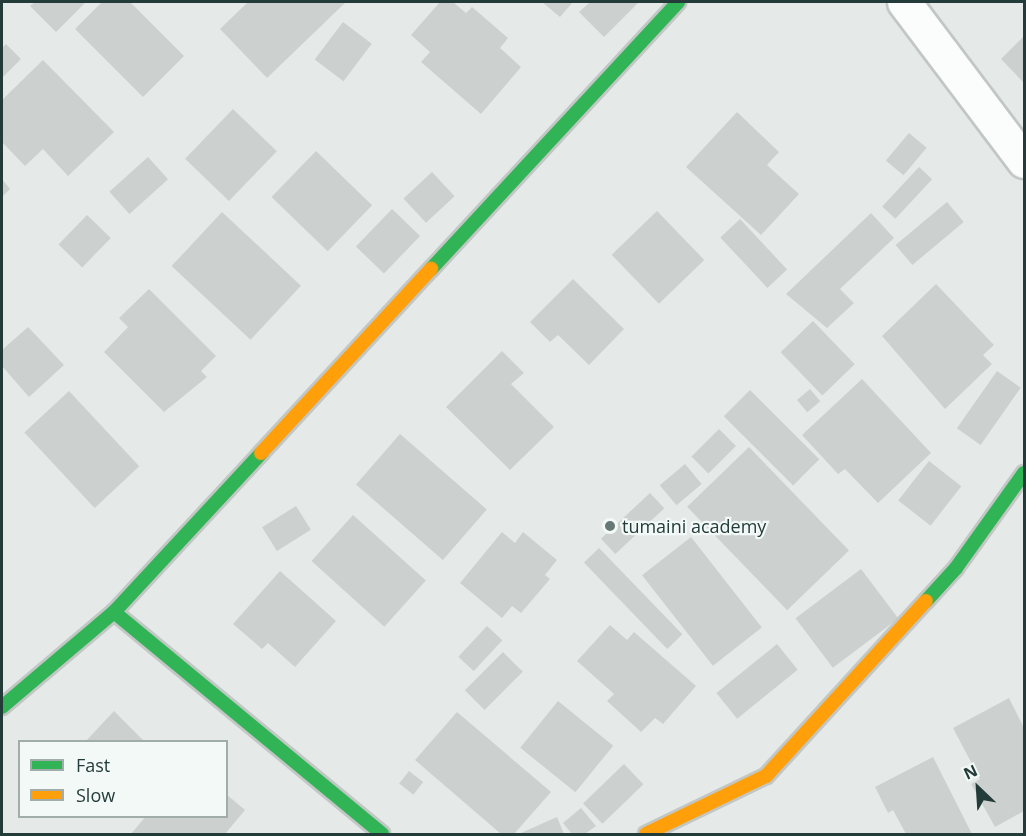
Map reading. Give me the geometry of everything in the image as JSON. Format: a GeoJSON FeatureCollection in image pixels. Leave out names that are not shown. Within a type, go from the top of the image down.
{"type":"FeatureCollection","features":[{"type":"Feature","properties":{"kind":"street"},"geometry":{"type":"LineString","coordinates":[[2,707],[114,612],[678,2]]}},
{"type":"Feature","properties":{"kind":"street"},"geometry":{"type":"LineString","coordinates":[[904,2],[1024,161]]}},
{"type":"Feature","properties":{"kind":"street"},"geometry":{"type":"LineString","coordinates":[[646,834],[766,776],[956,568],[1024,473]]}},
{"type":"Feature","properties":{"kind":"street"},"geometry":{"type":"LineString","coordinates":[[114,612],[382,834]]}},
{"type":"Feature","properties":{"kind":"building"},"geometry":{"type":"Polygon","coordinates":[[[35,2],[86,2],[56,32],[30,6],[35,2]]]}},
{"type":"Feature","properties":{"kind":"building"},"geometry":{"type":"Polygon","coordinates":[[[102,2],[130,2],[184,56],[143,97],[75,29],[102,2]]]}},
{"type":"Feature","properties":{"kind":"building"},"geometry":{"type":"Polygon","coordinates":[[[248,2],[346,2],[267,78],[220,29],[248,2]]]}},
{"type":"Feature","properties":{"kind":"building"},"geometry":{"type":"Polygon","coordinates":[[[440,2],[453,2],[466,13],[472,7],[508,38],[500,48],[521,67],[481,114],[421,62],[430,52],[411,35],[440,2]]]}},
{"type":"Feature","properties":{"kind":"building"},"geometry":{"type":"Polygon","coordinates":[[[542,2],[573,2],[560,17],[542,2]]]}},
{"type":"Feature","properties":{"kind":"building"},"geometry":{"type":"Polygon","coordinates":[[[590,2],[639,2],[604,37],[579,12],[590,2]]]}},
{"type":"Feature","properties":{"kind":"building"},"geometry":{"type":"Polygon","coordinates":[[[343,22],[372,44],[343,81],[315,60],[343,22]]]}},
{"type":"Feature","properties":{"kind":"building"},"geometry":{"type":"Polygon","coordinates":[[[1024,36],[1024,83],[1001,59],[1024,36]]]}},
{"type":"Feature","properties":{"kind":"building"},"geometry":{"type":"Polygon","coordinates":[[[6,44],[21,59],[2,78],[2,48],[6,44]]]}},
{"type":"Feature","properties":{"kind":"building"},"geometry":{"type":"Polygon","coordinates":[[[43,60],[114,132],[68,176],[43,149],[25,166],[2,142],[2,100],[43,60]]]}},
{"type":"Feature","properties":{"kind":"building"},"geometry":{"type":"Polygon","coordinates":[[[233,109],[277,151],[229,201],[185,159],[233,109]]]}},
{"type":"Feature","properties":{"kind":"building"},"geometry":{"type":"Polygon","coordinates":[[[737,112],[779,152],[767,165],[799,194],[761,235],[686,167],[737,112]]]}},
{"type":"Feature","properties":{"kind":"building"},"geometry":{"type":"Polygon","coordinates":[[[909,133],[927,148],[903,175],[886,161],[909,133]]]}},
{"type":"Feature","properties":{"kind":"building"},"geometry":{"type":"Polygon","coordinates":[[[316,151],[372,205],[328,251],[272,197],[316,151]]]}},
{"type":"Feature","properties":{"kind":"building"},"geometry":{"type":"Polygon","coordinates":[[[148,157],[168,179],[129,214],[109,192],[148,157]]]}},
{"type":"Feature","properties":{"kind":"building"},"geometry":{"type":"Polygon","coordinates":[[[919,167],[932,179],[895,219],[882,206],[919,167]]]}},
{"type":"Feature","properties":{"kind":"building"},"geometry":{"type":"Polygon","coordinates":[[[432,172],[455,196],[426,223],[403,199],[432,172]]]}},
{"type":"Feature","properties":{"kind":"building"},"geometry":{"type":"Polygon","coordinates":[[[2,179],[10,189],[2,197],[2,179]]]}},
{"type":"Feature","properties":{"kind":"building"},"geometry":{"type":"Polygon","coordinates":[[[947,202],[964,222],[912,265],[896,245],[947,202]]]}},
{"type":"Feature","properties":{"kind":"building"},"geometry":{"type":"Polygon","coordinates":[[[392,209],[420,236],[384,273],[356,246],[392,209]]]}},
{"type":"Feature","properties":{"kind":"building"},"geometry":{"type":"Polygon","coordinates":[[[657,211],[704,260],[659,304],[612,255],[657,211]]]}},
{"type":"Feature","properties":{"kind":"building"},"geometry":{"type":"Polygon","coordinates":[[[222,212],[301,286],[251,340],[172,266],[222,212]]]}},
{"type":"Feature","properties":{"kind":"building"},"geometry":{"type":"Polygon","coordinates":[[[871,213],[894,238],[840,289],[854,303],[827,328],[786,294],[871,213]]]}},
{"type":"Feature","properties":{"kind":"building"},"geometry":{"type":"Polygon","coordinates":[[[87,215],[111,238],[82,267],[59,244],[87,215]]]}},
{"type":"Feature","properties":{"kind":"building"},"geometry":{"type":"Polygon","coordinates":[[[740,219],[787,269],[767,288],[720,237],[740,219]]]}},
{"type":"Feature","properties":{"kind":"building"},"geometry":{"type":"Polygon","coordinates":[[[573,279],[624,329],[589,365],[558,335],[550,342],[530,322],[573,279]]]}},
{"type":"Feature","properties":{"kind":"building"},"geometry":{"type":"Polygon","coordinates":[[[936,284],[994,345],[983,355],[992,364],[945,409],[882,336],[936,284]]]}},
{"type":"Feature","properties":{"kind":"building"},"geometry":{"type":"Polygon","coordinates":[[[149,289],[216,356],[201,371],[207,377],[164,412],[104,352],[128,327],[119,318],[149,289]]]}},
{"type":"Feature","properties":{"kind":"building"},"geometry":{"type":"Polygon","coordinates":[[[813,321],[855,364],[822,395],[781,352],[813,321]]]}},
{"type":"Feature","properties":{"kind":"building"},"geometry":{"type":"Polygon","coordinates":[[[28,327],[64,365],[29,397],[2,366],[2,350],[28,327]]]}},
{"type":"Feature","properties":{"kind":"building"},"geometry":{"type":"Polygon","coordinates":[[[502,351],[524,373],[511,384],[554,427],[510,470],[446,407],[502,351]]]}},
{"type":"Feature","properties":{"kind":"building"},"geometry":{"type":"Polygon","coordinates":[[[997,371],[1021,388],[981,445],[957,428],[997,371]]]}},
{"type":"Feature","properties":{"kind":"building"},"geometry":{"type":"Polygon","coordinates":[[[862,379],[931,453],[878,503],[845,469],[838,474],[802,435],[862,379]]]}},
{"type":"Feature","properties":{"kind":"building"},"geometry":{"type":"Polygon","coordinates":[[[810,389],[820,401],[807,412],[797,400],[810,389]]]}},
{"type":"Feature","properties":{"kind":"building"},"geometry":{"type":"Polygon","coordinates":[[[750,390],[819,459],[793,485],[724,416],[750,390]]]}},
{"type":"Feature","properties":{"kind":"building"},"geometry":{"type":"Polygon","coordinates":[[[69,391],[139,466],[95,508],[24,433],[69,391]]]}},
{"type":"Feature","properties":{"kind":"building"},"geometry":{"type":"Polygon","coordinates":[[[719,429],[736,446],[708,474],[691,457],[719,429]]]}},
{"type":"Feature","properties":{"kind":"building"},"geometry":{"type":"Polygon","coordinates":[[[400,434],[487,509],[443,560],[356,485],[400,434]]]}},
{"type":"Feature","properties":{"kind":"building"},"geometry":{"type":"Polygon","coordinates":[[[749,447],[849,551],[787,610],[687,507],[749,447]]]}},
{"type":"Feature","properties":{"kind":"building"},"geometry":{"type":"Polygon","coordinates":[[[929,461],[961,486],[931,526],[898,500],[929,461]]]}},
{"type":"Feature","properties":{"kind":"building"},"geometry":{"type":"Polygon","coordinates":[[[685,464],[702,484],[676,505],[660,485],[685,464]]]}},
{"type":"Feature","properties":{"kind":"building"},"geometry":{"type":"Polygon","coordinates":[[[650,493],[664,508],[615,554],[601,539],[650,493]]]}},
{"type":"Feature","properties":{"kind":"building"},"geometry":{"type":"Polygon","coordinates":[[[296,506],[311,530],[277,551],[262,527],[296,506]]]}},
{"type":"Feature","properties":{"kind":"building"},"geometry":{"type":"Polygon","coordinates":[[[353,515],[426,581],[384,627],[312,561],[353,515]]]}},
{"type":"Feature","properties":{"kind":"building"},"geometry":{"type":"Polygon","coordinates":[[[502,532],[515,543],[523,532],[557,560],[545,575],[550,579],[521,613],[512,606],[502,618],[460,583],[502,532]]]}},
{"type":"Feature","properties":{"kind":"building"},"geometry":{"type":"Polygon","coordinates":[[[691,537],[762,628],[713,666],[642,575],[691,537]]]}},
{"type":"Feature","properties":{"kind":"building"},"geometry":{"type":"Polygon","coordinates":[[[599,548],[682,634],[667,649],[584,563],[599,548]]]}},
{"type":"Feature","properties":{"kind":"building"},"geometry":{"type":"Polygon","coordinates":[[[861,569],[898,619],[833,668],[796,618],[861,569]]]}},
{"type":"Feature","properties":{"kind":"building"},"geometry":{"type":"Polygon","coordinates":[[[280,571],[336,621],[295,667],[268,643],[262,649],[233,624],[280,571]]]}},
{"type":"Feature","properties":{"kind":"building"},"geometry":{"type":"Polygon","coordinates":[[[610,625],[627,640],[634,632],[696,686],[663,724],[655,718],[641,732],[607,701],[614,694],[577,661],[610,625]]]}},
{"type":"Feature","properties":{"kind":"building"},"geometry":{"type":"Polygon","coordinates":[[[487,626],[502,640],[474,671],[458,657],[487,626]]]}},
{"type":"Feature","properties":{"kind":"building"},"geometry":{"type":"Polygon","coordinates":[[[777,644],[798,670],[737,719],[716,693],[777,644]]]}},
{"type":"Feature","properties":{"kind":"building"},"geometry":{"type":"Polygon","coordinates":[[[503,652],[523,672],[485,710],[465,690],[503,652]]]}},
{"type":"Feature","properties":{"kind":"building"},"geometry":{"type":"Polygon","coordinates":[[[1009,698],[1024,728],[1024,811],[995,827],[971,784],[980,779],[953,728],[1009,698]]]}},
{"type":"Feature","properties":{"kind":"building"},"geometry":{"type":"Polygon","coordinates":[[[558,701],[613,746],[575,792],[520,748],[558,701]]]}},
{"type":"Feature","properties":{"kind":"building"},"geometry":{"type":"Polygon","coordinates":[[[114,711],[143,740],[87,740],[114,711]]]}},
{"type":"Feature","properties":{"kind":"building"},"geometry":{"type":"Polygon","coordinates":[[[457,712],[551,792],[514,834],[501,834],[415,760],[457,712]]]}},
{"type":"Feature","properties":{"kind":"building"},"geometry":{"type":"Polygon","coordinates":[[[933,757],[972,834],[906,834],[893,810],[888,813],[875,787],[933,757]]]}},
{"type":"Feature","properties":{"kind":"building"},"geometry":{"type":"Polygon","coordinates":[[[624,764],[643,784],[602,824],[583,804],[624,764]]]}},
{"type":"Feature","properties":{"kind":"building"},"geometry":{"type":"Polygon","coordinates":[[[409,771],[423,782],[413,795],[399,784],[409,771]]]}},
{"type":"Feature","properties":{"kind":"building"},"geometry":{"type":"Polygon","coordinates":[[[228,796],[245,810],[225,834],[131,834],[144,818],[228,818],[228,796]]]}},
{"type":"Feature","properties":{"kind":"building"},"geometry":{"type":"Polygon","coordinates":[[[581,808],[596,826],[585,834],[572,834],[563,823],[581,808]]]}},
{"type":"Feature","properties":{"kind":"building"},"geometry":{"type":"Polygon","coordinates":[[[557,817],[564,834],[521,833],[557,817]]]}},
{"type":"Feature","properties":{"kind":"traffic: fast"},"geometry":{"type":"LineString","coordinates":[[431,269],[678,2]]}},
{"type":"Feature","properties":{"kind":"traffic: fast"},"geometry":{"type":"LineString","coordinates":[[2,707],[114,612],[261,453]]}},
{"type":"Feature","properties":{"kind":"traffic: fast"},"geometry":{"type":"LineString","coordinates":[[926,601],[956,568],[1024,473]]}},
{"type":"Feature","properties":{"kind":"traffic: fast"},"geometry":{"type":"LineString","coordinates":[[114,612],[382,834]]}},
{"type":"Feature","properties":{"kind":"traffic: slow"},"geometry":{"type":"LineString","coordinates":[[261,453],[431,269]]}},
{"type":"Feature","properties":{"kind":"traffic: slow"},"geometry":{"type":"LineString","coordinates":[[646,834],[766,776],[926,601]]}},
{"type":"Feature","properties":{"kind":"place","name":"tumaini academy"},"geometry":{"type":"Point","coordinates":[610,526]}}]}
